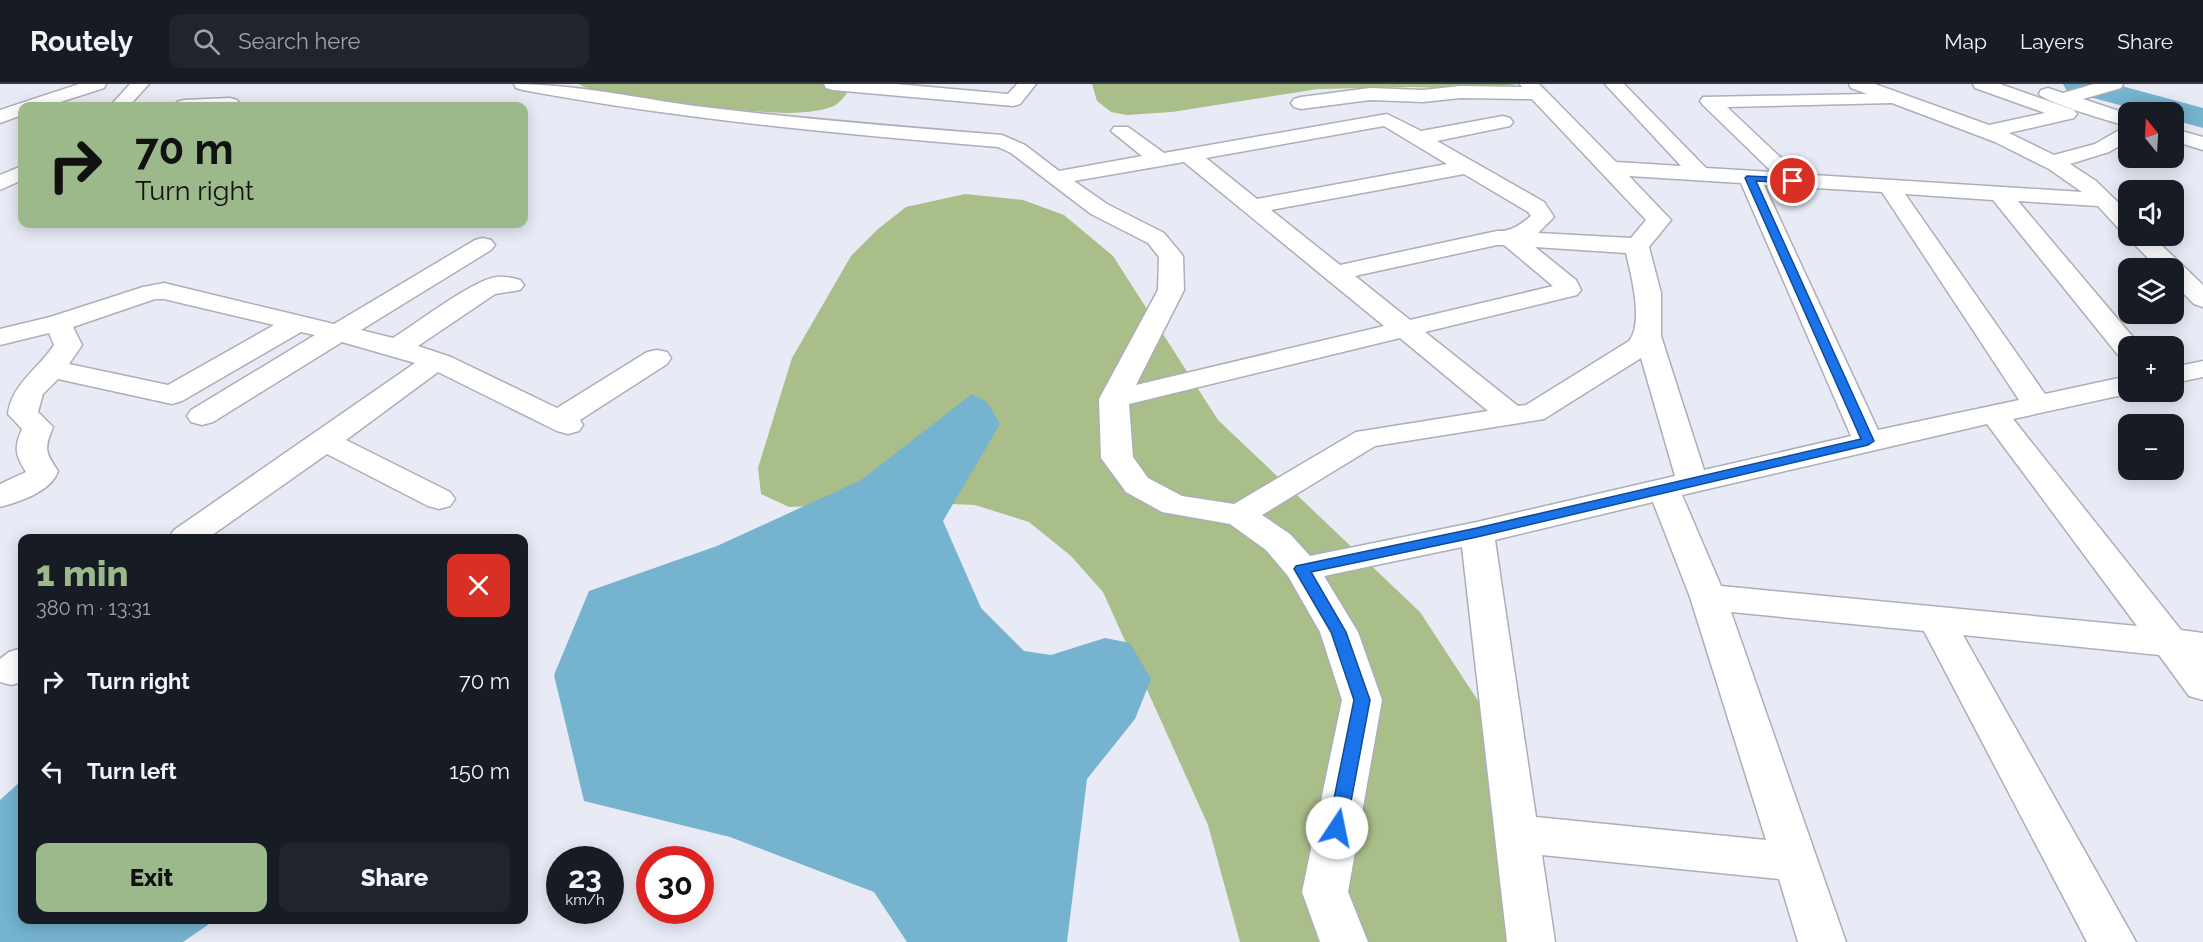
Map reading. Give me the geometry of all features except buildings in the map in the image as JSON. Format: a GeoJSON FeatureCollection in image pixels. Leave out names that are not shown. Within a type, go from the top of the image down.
{"type":"FeatureCollection","features":[{"type":"Feature","properties":{"kind":"main road"},"geometry":{"type":"LineString","coordinates":[[43,102],[97,84]]}},
{"type":"Feature","properties":{"kind":"main road"},"geometry":{"type":"LineString","coordinates":[[123,102],[140,84]]}},
{"type":"Feature","properties":{"kind":"main road"},"geometry":{"type":"LineString","coordinates":[[523,84],[567,93],[736,117],[1002,141],[1018,149],[1100,209],[1156,238],[1171,256],[1171,290],[1114,399],[1117,458],[1137,485],[1174,505],[1239,515],[1278,542],[1302,569],[1339,632],[1362,700],[1325,892],[1344,942]]}},
{"type":"Feature","properties":{"kind":"main road"},"geometry":{"type":"LineString","coordinates":[[844,84],[945,89],[1013,100],[1027,84]]}},
{"type":"Feature","properties":{"kind":"main road"},"geometry":{"type":"LineString","coordinates":[[1614,84],[1699,173]]}},
{"type":"Feature","properties":{"kind":"main road"},"geometry":{"type":"LineString","coordinates":[[1858,84],[1986,132],[2054,162],[2084,182],[2118,215]]}},
{"type":"Feature","properties":{"kind":"main road"},"geometry":{"type":"LineString","coordinates":[[1982,84],[2067,114],[1986,132]]}},
{"type":"Feature","properties":{"kind":"main road"},"geometry":{"type":"LineString","coordinates":[[2019,84],[2118,117]]}},
{"type":"Feature","properties":{"kind":"main road"},"geometry":{"type":"LineString","coordinates":[[2062,99],[2114,84]]}},
{"type":"Feature","properties":{"kind":"main road"},"geometry":{"type":"LineString","coordinates":[[900,133],[945,89]]}},
{"type":"Feature","properties":{"kind":"main road"},"geometry":{"type":"LineString","coordinates":[[1301,103],[1370,94],[1423,96],[1534,89],[1659,220],[1637,246]]}},
{"type":"Feature","properties":{"kind":"main road"},"geometry":{"type":"LineString","coordinates":[[1793,181],[1710,101],[1898,99]]}},
{"type":"Feature","properties":{"kind":"main road"},"geometry":{"type":"LineString","coordinates":[[0,117],[18,111]]}},
{"type":"Feature","properties":{"kind":"main road"},"geometry":{"type":"LineString","coordinates":[[1055,178],[1387,120],[1465,167],[1543,199],[1543,217],[1528,230],[1509,238]]}},
{"type":"Feature","properties":{"kind":"main road"},"geometry":{"type":"LineString","coordinates":[[1418,138],[1503,122]]}},
{"type":"Feature","properties":{"kind":"main road"},"geometry":{"type":"LineString","coordinates":[[1121,131],[1160,160]]}},
{"type":"Feature","properties":{"kind":"main road"},"geometry":{"type":"LineString","coordinates":[[2184,138],[2203,144]]}},
{"type":"Feature","properties":{"kind":"main road"},"geometry":{"type":"LineString","coordinates":[[2054,162],[2102,148],[2118,139]]}},
{"type":"Feature","properties":{"kind":"main road"},"geometry":{"type":"LineString","coordinates":[[1189,155],[1512,416]]}},
{"type":"Feature","properties":{"kind":"main road"},"geometry":{"type":"LineString","coordinates":[[1254,206],[1465,167]]}},
{"type":"Feature","properties":{"kind":"main road"},"geometry":{"type":"LineString","coordinates":[[1607,168],[2103,200]]}},
{"type":"Feature","properties":{"kind":"main road"},"geometry":{"type":"LineString","coordinates":[[0,183],[18,174]]}},
{"type":"Feature","properties":{"kind":"main road"},"geometry":{"type":"LineString","coordinates":[[1750,178],[1868,441]]}},
{"type":"Feature","properties":{"kind":"main road"},"geometry":{"type":"LineString","coordinates":[[1889,187],[2037,404]]}},
{"type":"Feature","properties":{"kind":"main road"},"geometry":{"type":"LineString","coordinates":[[0,194],[18,194]]}},
{"type":"Feature","properties":{"kind":"main road"},"geometry":{"type":"LineString","coordinates":[[2000,194],[2118,337]]}},
{"type":"Feature","properties":{"kind":"main road"},"geometry":{"type":"LineString","coordinates":[[1336,273],[1497,238],[1637,246]]}},
{"type":"Feature","properties":{"kind":"main road"},"geometry":{"type":"LineString","coordinates":[[1114,399],[1568,290],[1567,285],[1509,238]]}},
{"type":"Feature","properties":{"kind":"main road"},"geometry":{"type":"LineString","coordinates":[[202,417],[483,245]]}},
{"type":"Feature","properties":{"kind":"main road"},"geometry":{"type":"LineString","coordinates":[[1637,246],[1648,293],[1648,336],[1678,486],[1708,597],[1822,942]]}},
{"type":"Feature","properties":{"kind":"main road"},"geometry":{"type":"LineString","coordinates":[[2149,246],[2162,258]]}},
{"type":"Feature","properties":{"kind":"main road"},"geometry":{"type":"LineString","coordinates":[[2184,280],[2203,298]]}},
{"type":"Feature","properties":{"kind":"main road"},"geometry":{"type":"LineString","coordinates":[[398,348],[486,289],[498,284],[511,285]]}},
{"type":"Feature","properties":{"kind":"main road"},"geometry":{"type":"LineString","coordinates":[[0,337],[58,323],[152,292],[164,291],[398,348],[436,361],[563,422],[657,358]]}},
{"type":"Feature","properties":{"kind":"main road"},"geometry":{"type":"LineString","coordinates":[[0,497],[40,477],[42,471],[32,459],[30,447],[38,428],[23,414],[23,402],[31,388],[52,369],[68,345],[58,323]]}},
{"type":"Feature","properties":{"kind":"main road"},"geometry":{"type":"LineString","coordinates":[[52,369],[172,394],[297,323]]}},
{"type":"Feature","properties":{"kind":"main road"},"geometry":{"type":"LineString","coordinates":[[1239,515],[1367,438],[1534,413],[1639,347],[1648,336]]}},
{"type":"Feature","properties":{"kind":"main road"},"geometry":{"type":"LineString","coordinates":[[192,534],[436,361]]}},
{"type":"Feature","properties":{"kind":"main road"},"geometry":{"type":"LineString","coordinates":[[2184,373],[2203,369]]}},
{"type":"Feature","properties":{"kind":"main road"},"geometry":{"type":"LineString","coordinates":[[195,382],[240,392]]}},
{"type":"Feature","properties":{"kind":"main road"},"geometry":{"type":"LineString","coordinates":[[1302,569],[1477,533],[1868,441],[2118,387]]}},
{"type":"Feature","properties":{"kind":"main road"},"geometry":{"type":"LineString","coordinates":[[1995,415],[2187,644],[2203,686]]}},
{"type":"Feature","properties":{"kind":"main road"},"geometry":{"type":"LineString","coordinates":[[325,441],[439,499]]}},
{"type":"Feature","properties":{"kind":"main road"},"geometry":{"type":"LineString","coordinates":[[1477,533],[1531,942]]}},
{"type":"Feature","properties":{"kind":"main road"},"geometry":{"type":"LineString","coordinates":[[1708,597],[2187,644]]}},
{"type":"Feature","properties":{"kind":"main road"},"geometry":{"type":"LineString","coordinates":[[1936,619],[2112,942]]}},
{"type":"Feature","properties":{"kind":"main road"},"geometry":{"type":"LineString","coordinates":[[1516,834],[1795,862]]}},
{"type":"Feature","properties":{"kind":"green space"},"geometry":{"type":"Polygon","coordinates":[[[579,84],[852,85],[834,106],[816,111],[784,113],[710,108],[644,100],[592,90],[579,84]]]}},
{"type":"Feature","properties":{"kind":"green space"},"geometry":{"type":"Polygon","coordinates":[[[1092,84],[1518,84],[1475,89],[1412,87],[1318,89],[1172,112],[1127,115],[1111,112],[1097,101],[1092,84]]]}},
{"type":"Feature","properties":{"kind":"green space"},"geometry":{"type":"Polygon","coordinates":[[[965,194],[1023,200],[1064,215],[1113,256],[1218,420],[1420,612],[1526,774],[1548,942],[1240,942],[1208,825],[1103,592],[1071,556],[1029,522],[975,505],[905,502],[789,507],[761,494],[758,468],[792,358],[851,256],[878,229],[906,207],[965,194]]]}},
{"type":"Feature","properties":{"kind":"water"},"geometry":{"type":"Polygon","coordinates":[[[972,394],[987,402],[1000,424],[943,521],[981,608],[1024,651],[1051,655],[1105,638],[1130,643],[1151,679],[1135,719],[1087,779],[1067,942],[907,942],[874,892],[730,837],[584,801],[554,675],[589,591],[717,546],[861,480],[972,394]]]}},
{"type":"Feature","properties":{"kind":"water"},"geometry":{"type":"Polygon","coordinates":[[[18,784],[18,924],[209,924],[183,942],[0,942],[0,800],[18,784]]]}},
{"type":"Feature","properties":{"kind":"waterway"},"geometry":{"type":"LineString","coordinates":[[2078,84],[2203,118]]}},
{"type":"Feature","properties":{"kind":"route"},"geometry":{"type":"LineString","coordinates":[[1337,828],[1362,700],[1339,632],[1302,569],[1477,533],[1868,441],[1750,178],[1793,181]]}}]}
